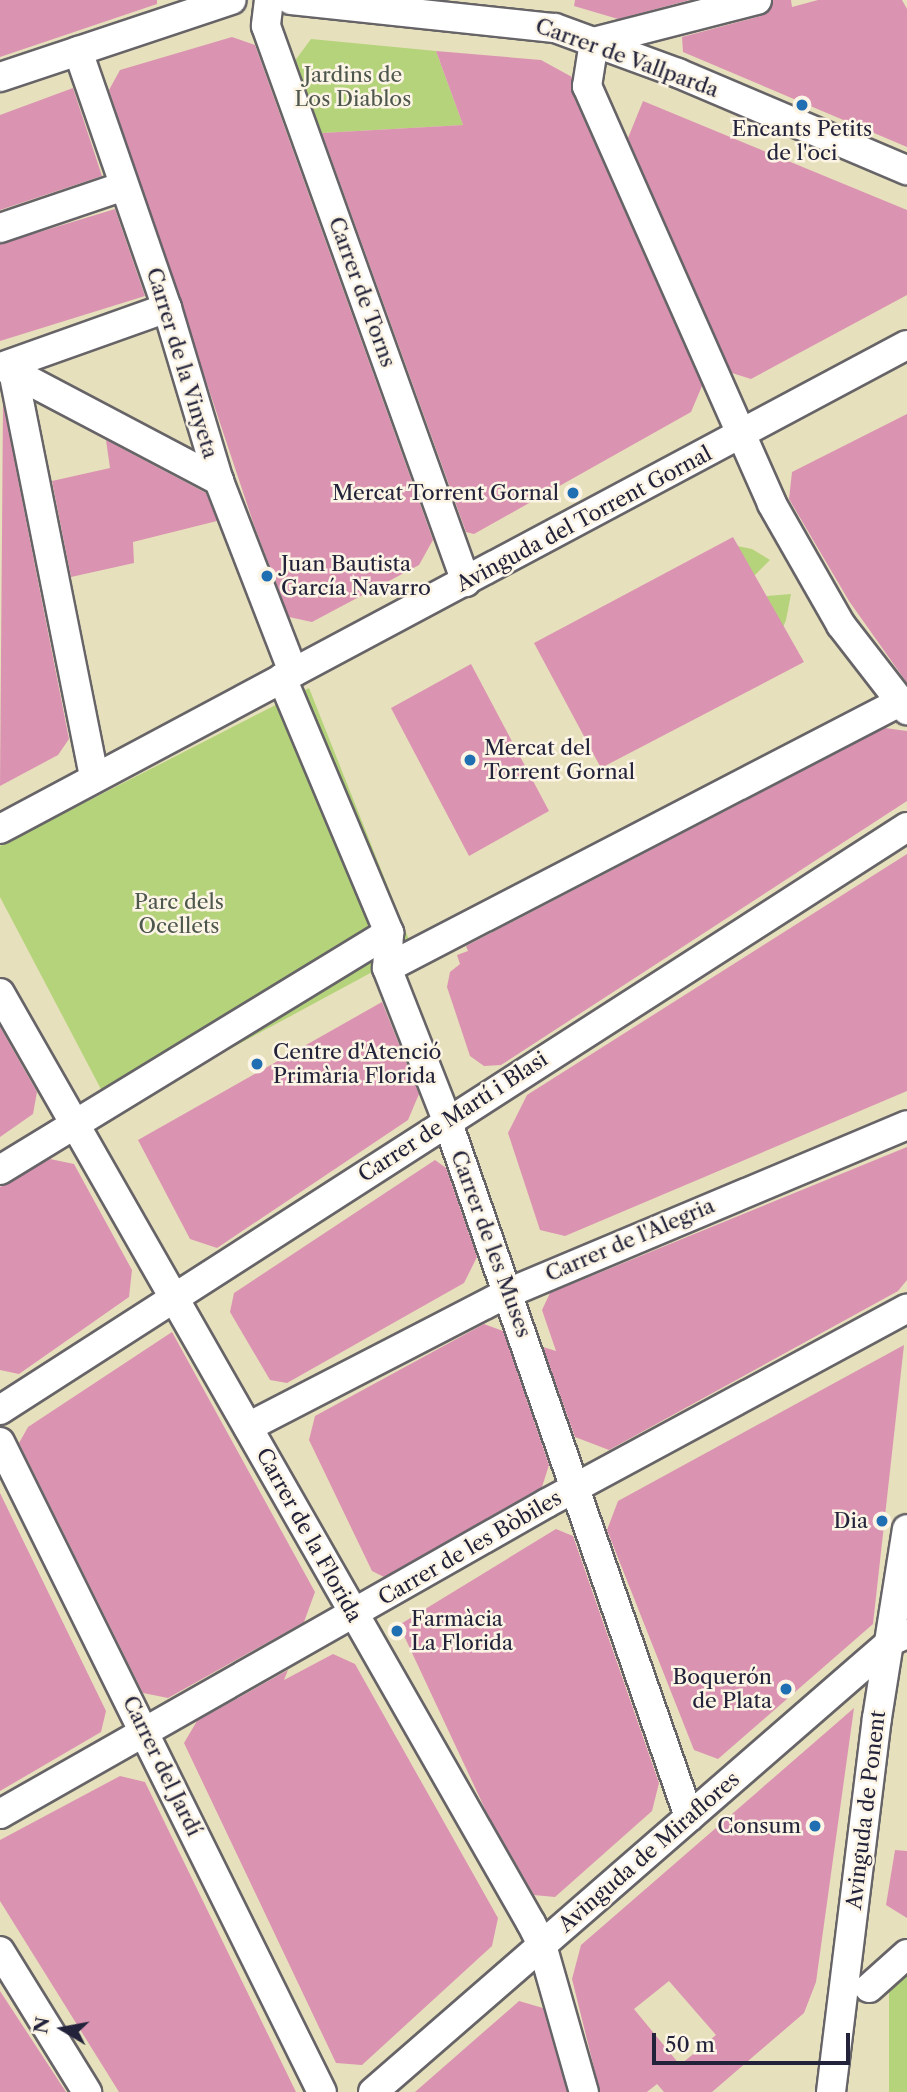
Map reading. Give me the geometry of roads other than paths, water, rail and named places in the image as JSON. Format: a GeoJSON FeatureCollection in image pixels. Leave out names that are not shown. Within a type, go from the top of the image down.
{"type":"FeatureCollection","features":[{"type":"Feature","properties":{"kind":"street"},"geometry":{"type":"LineString","coordinates":[[0,77],[232,0]]}},
{"type":"Feature","properties":{"kind":"street","name":"Carrer de Torns"},"geometry":{"type":"LineString","coordinates":[[269,0],[266,26],[466,582]]}},
{"type":"Feature","properties":{"kind":"street","name":"Carrer de Vallparda"},"geometry":{"type":"LineString","coordinates":[[291,0],[527,22],[594,42],[907,170]]}},
{"type":"Feature","properties":{"kind":"street"},"geometry":{"type":"LineString","coordinates":[[387,968],[903,706],[816,584],[740,435],[593,101],[586,72],[594,42],[757,0]]}},
{"type":"Feature","properties":{"kind":"street","name":"Carrer de la Vinyeta"},"geometry":{"type":"LineString","coordinates":[[78,51],[167,308],[219,481],[287,675]]}},
{"type":"Feature","properties":{"kind":"street"},"geometry":{"type":"LineString","coordinates":[[0,228],[124,186]]}},
{"type":"Feature","properties":{"kind":"street"},"geometry":{"type":"LineString","coordinates":[[6,368],[167,308]]}},
{"type":"Feature","properties":{"kind":"street","name":"Avinguda del Torrent Gornal"},"geometry":{"type":"LineString","coordinates":[[0,829],[907,345]]}},
{"type":"Feature","properties":{"kind":"street"},"geometry":{"type":"LineString","coordinates":[[6,368],[219,481]]}},
{"type":"Feature","properties":{"kind":"street"},"geometry":{"type":"LineString","coordinates":[[6,368],[94,777]]}},
{"type":"Feature","properties":{"kind":"street","name":"Carrer de les Muses"},"geometry":{"type":"LineString","coordinates":[[287,675],[389,933],[387,968],[447,1120],[578,1486],[689,1817]]}},
{"type":"Feature","properties":{"kind":"street","name":"Carrer de Martí i Blasi"},"geometry":{"type":"LineString","coordinates":[[0,1410],[447,1120],[907,827]]}},
{"type":"Feature","properties":{"kind":"street"},"geometry":{"type":"LineString","coordinates":[[0,1170],[389,933]]}},
{"type":"Feature","properties":{"kind":"street","name":"Carrer de la Florida"},"geometry":{"type":"LineString","coordinates":[[0,993],[542,1945],[584,2092]]}},
{"type":"Feature","properties":{"kind":"street","name":"Carrer de l'Alegria"},"geometry":{"type":"LineString","coordinates":[[248,1427],[508,1293],[907,1125]]}},
{"type":"Feature","properties":{"kind":"street","name":"Carrer de les Bòbiles"},"geometry":{"type":"LineString","coordinates":[[0,1814],[578,1486],[907,1308]]}},
{"type":"Feature","properties":{"kind":"street","name":"Carrer del Jardí"},"geometry":{"type":"LineString","coordinates":[[0,1442],[322,2092]]}},
{"type":"Feature","properties":{"kind":"street","name":"Avinguda de Ponent"},"geometry":{"type":"LineString","coordinates":[[831,2092],[877,1718],[900,1637],[907,1528]]}},
{"type":"Feature","properties":{"kind":"street","name":"Avinguda de Miraflores"},"geometry":{"type":"LineString","coordinates":[[373,2092],[900,1637]]}},
{"type":"Feature","properties":{"kind":"street"},"geometry":{"type":"LineString","coordinates":[[0,1951],[87,2092]]}},
{"type":"Feature","properties":{"kind":"street"},"geometry":{"type":"LineString","coordinates":[[869,1988],[907,1954]]}},
{"type":"Feature","properties":{"kind":"place","name":"Encants Petits de l'oci"},"geometry":{"type":"Point","coordinates":[802,105]}},
{"type":"Feature","properties":{"kind":"place","name":"Mercat Torrent Gornal"},"geometry":{"type":"Point","coordinates":[573,493]}},
{"type":"Feature","properties":{"kind":"place","name":"Juan Bautista García Navarro"},"geometry":{"type":"Point","coordinates":[267,576]}},
{"type":"Feature","properties":{"kind":"place","name":"Mercat del Torrent Gornal"},"geometry":{"type":"Point","coordinates":[470,760]}},
{"type":"Feature","properties":{"kind":"place","name":"Centre d'Atenció Primària Florida"},"geometry":{"type":"Point","coordinates":[257,1064]}},
{"type":"Feature","properties":{"kind":"place","name":"Dia"},"geometry":{"type":"Point","coordinates":[882,1521]}},
{"type":"Feature","properties":{"kind":"place","name":"Farmàcia La Florida"},"geometry":{"type":"Point","coordinates":[397,1631]}},
{"type":"Feature","properties":{"kind":"place","name":"Boquerón de Plata"},"geometry":{"type":"Point","coordinates":[786,1689]}},
{"type":"Feature","properties":{"kind":"place","name":"Consum"},"geometry":{"type":"Point","coordinates":[815,1826]}},
{"type":"Feature","properties":{"kind":"park label","name":"Jardins de Los Diablos"},"geometry":{"type":"Point","coordinates":[353,87]}},
{"type":"Feature","properties":{"kind":"park label","name":"Parc dels Ocellets"},"geometry":{"type":"Point","coordinates":[179,914]}}]}
